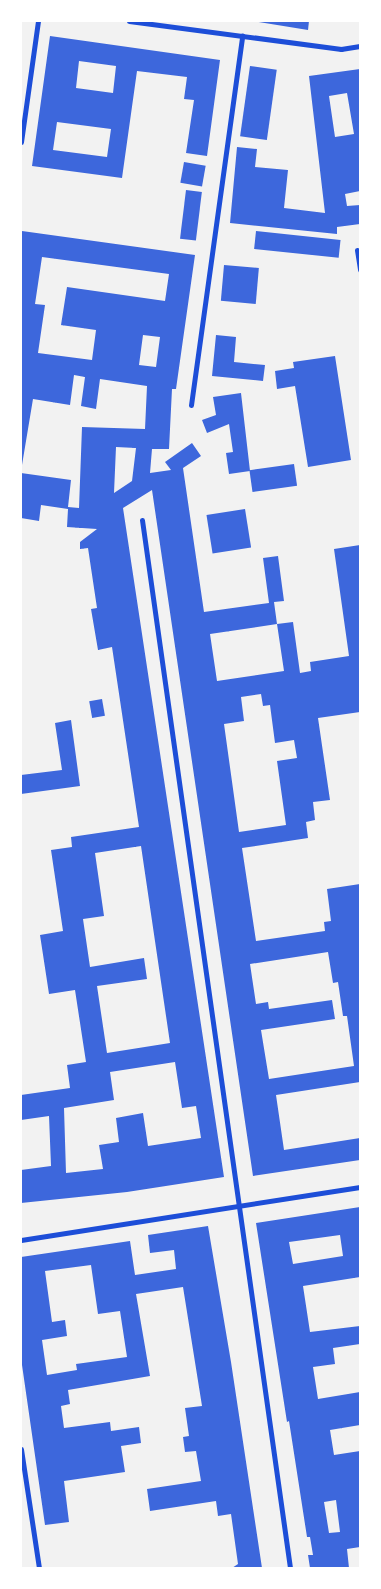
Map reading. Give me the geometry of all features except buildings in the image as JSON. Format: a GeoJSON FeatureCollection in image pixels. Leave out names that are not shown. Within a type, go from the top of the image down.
{"type":"FeatureCollection","features":[{"type":"Feature","properties":{"kind":"street"},"geometry":{"type":"LineString","coordinates":[[21,142],[38,21]]}},
{"type":"Feature","properties":{"kind":"street"},"geometry":{"type":"LineString","coordinates":[[129,21],[341,50],[360,46]]}},
{"type":"Feature","properties":{"kind":"street"},"geometry":{"type":"LineString","coordinates":[[191,405],[242,36]]}},
{"type":"Feature","properties":{"kind":"street"},"geometry":{"type":"LineString","coordinates":[[357,250],[360,270]]}},
{"type":"Feature","properties":{"kind":"street"},"geometry":{"type":"LineString","coordinates":[[142,520],[290,1568]]}},
{"type":"Feature","properties":{"kind":"street"},"geometry":{"type":"LineString","coordinates":[[21,1240],[360,1187]]}},
{"type":"Feature","properties":{"kind":"street"},"geometry":{"type":"LineString","coordinates":[[21,1450],[39,1568]]}}]}
